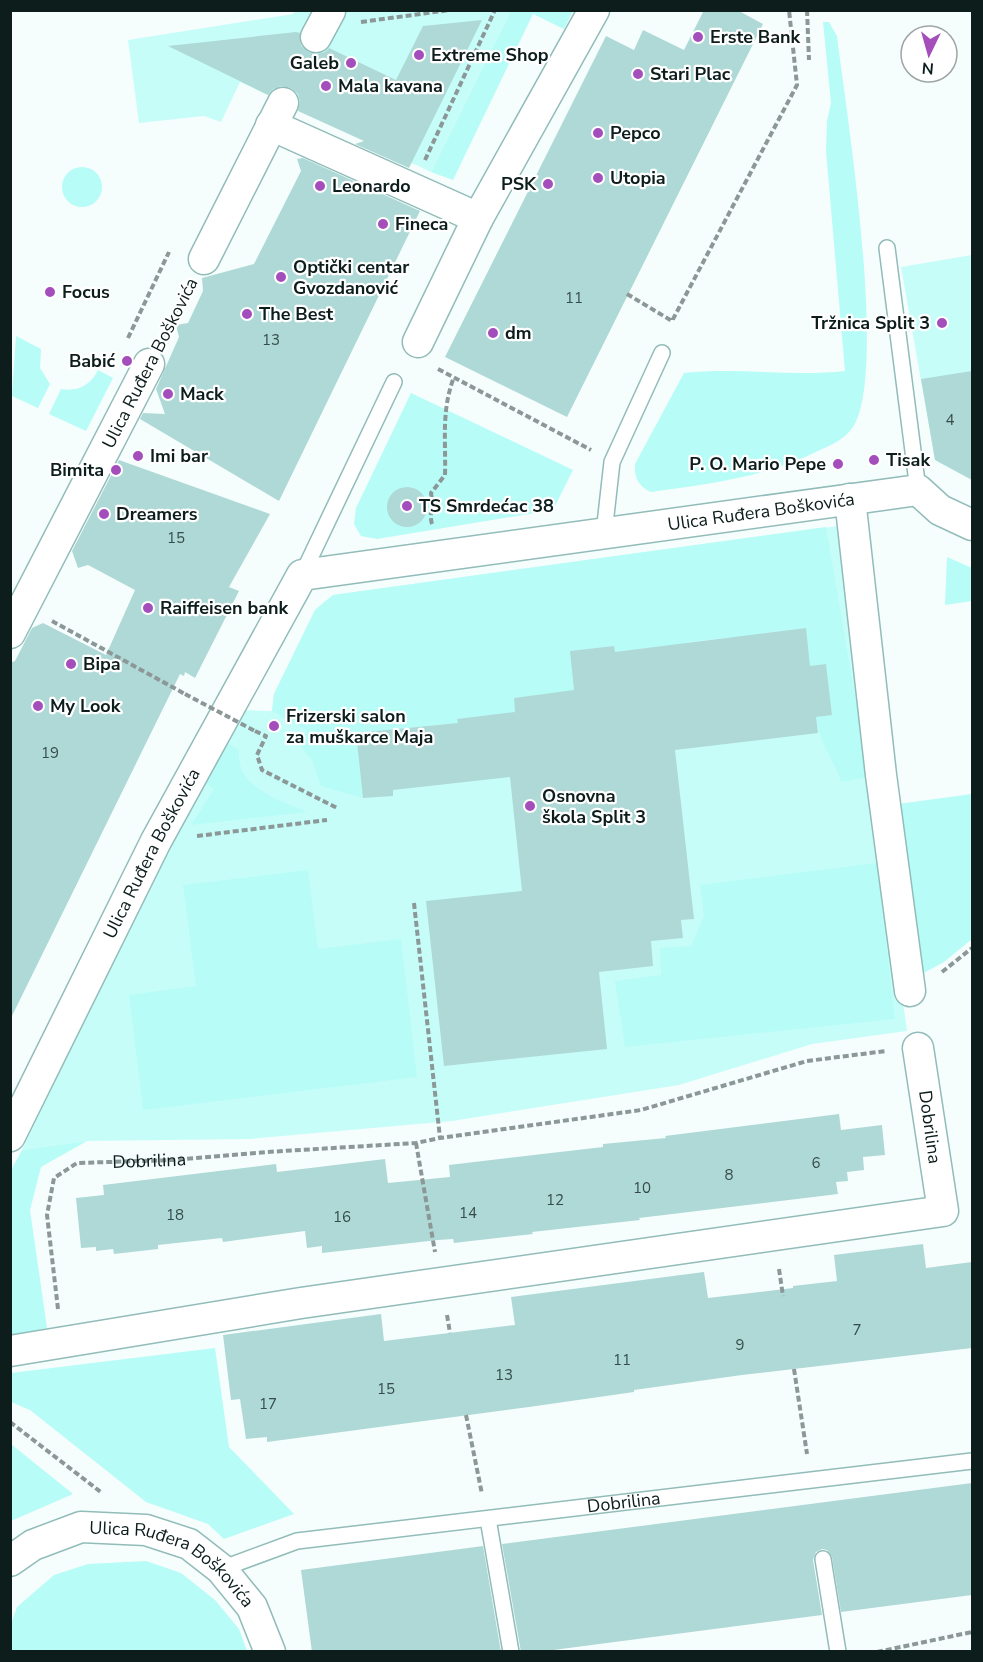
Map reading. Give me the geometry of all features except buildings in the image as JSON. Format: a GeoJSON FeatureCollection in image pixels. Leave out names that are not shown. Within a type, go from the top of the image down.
{"type":"FeatureCollection","features":[{"type":"Feature","properties":{"kind":"street"},"geometry":{"type":"LineString","coordinates":[[418,342],[478,218],[594,10]]}},
{"type":"Feature","properties":{"kind":"street","name":"Ulica Ruđera Boškovića"},"geometry":{"type":"LineString","coordinates":[[204,259],[277,114],[478,218]]}},
{"type":"Feature","properties":{"kind":"street","name":"Ulica Ruđera Boškovića"},"geometry":{"type":"LineString","coordinates":[[10,633],[149,364]]}},
{"type":"Feature","properties":{"kind":"street"},"geometry":{"type":"LineString","coordinates":[[918,490],[940,510],[972,525]]}},
{"type":"Feature","properties":{"kind":"street","name":"Ulica Ruđera Boškovića"},"geometry":{"type":"LineString","coordinates":[[10,1136],[156,841],[302,575],[918,490]]}},
{"type":"Feature","properties":{"kind":"street"},"geometry":{"type":"LineString","coordinates":[[850,499],[881,775],[910,991]]}},
{"type":"Feature","properties":{"kind":"street","name":"Dobrilina"},"geometry":{"type":"LineString","coordinates":[[10,1351],[301,1303],[943,1211],[918,1047]]}},
{"type":"Feature","properties":{"kind":"street","name":"Ulica Ruđera Boškovića"},"geometry":{"type":"LineString","coordinates":[[10,1561],[33,1545],[81,1527],[146,1530],[189,1544],[221,1569],[252,1607],[270,1652]]}},
{"type":"Feature","properties":{"kind":"lane"},"geometry":{"type":"LineString","coordinates":[[887,248],[918,490]]}},
{"type":"Feature","properties":{"kind":"lane"},"geometry":{"type":"LineString","coordinates":[[604,533],[612,462],[662,353]]}},
{"type":"Feature","properties":{"kind":"lane","name":"Ulica Ruđera Boškovića"},"geometry":{"type":"LineString","coordinates":[[302,575],[394,382]]}},
{"type":"Feature","properties":{"kind":"lane","name":"Dobrilina"},"geometry":{"type":"LineString","coordinates":[[221,1569],[297,1541],[972,1461]]}},
{"type":"Feature","properties":{"kind":"lane"},"geometry":{"type":"LineString","coordinates":[[488,1519],[511,1652]]}},
{"type":"Feature","properties":{"kind":"lane"},"geometry":{"type":"LineString","coordinates":[[823,1559],[838,1652]]}},
{"type":"Feature","properties":{"kind":"path"},"geometry":{"type":"LineString","coordinates":[[323,25],[450,10]]}},
{"type":"Feature","properties":{"kind":"path"},"geometry":{"type":"LineString","coordinates":[[421,168],[495,10]]}},
{"type":"Feature","properties":{"kind":"path"},"geometry":{"type":"LineString","coordinates":[[627,294],[672,321],[797,85],[789,10]]}},
{"type":"Feature","properties":{"kind":"path"},"geometry":{"type":"LineString","coordinates":[[807,10],[809,60]]}},
{"type":"Feature","properties":{"kind":"path"},"geometry":{"type":"LineString","coordinates":[[128,338],[171,249]]}},
{"type":"Feature","properties":{"kind":"path","name":"Ulica Ruđera Boškovića"},"geometry":{"type":"LineString","coordinates":[[149,364],[204,259]]}},
{"type":"Feature","properties":{"kind":"path"},"geometry":{"type":"LineString","coordinates":[[418,342],[411,356],[454,376],[612,462]]}},
{"type":"Feature","properties":{"kind":"path"},"geometry":{"type":"LineString","coordinates":[[444,555],[431,520],[433,505],[431,493],[445,475],[443,433],[445,408],[454,376]]}},
{"type":"Feature","properties":{"kind":"path"},"geometry":{"type":"LineString","coordinates":[[24,605],[266,736],[257,755],[262,770],[337,808]]}},
{"type":"Feature","properties":{"kind":"path"},"geometry":{"type":"LineString","coordinates":[[156,841],[327,819]]}},
{"type":"Feature","properties":{"kind":"path"},"geometry":{"type":"LineString","coordinates":[[414,903],[440,1138]]}},
{"type":"Feature","properties":{"kind":"path","name":"Dobrilina"},"geometry":{"type":"LineString","coordinates":[[62,1342],[47,1215],[54,1178],[77,1163],[173,1160],[416,1143],[640,1110],[807,1061],[918,1047]]}},
{"type":"Feature","properties":{"kind":"path"},"geometry":{"type":"LineString","coordinates":[[416,1143],[450,1333]]}},
{"type":"Feature","properties":{"kind":"path"},"geometry":{"type":"LineString","coordinates":[[794,1369],[811,1480]]}},
{"type":"Feature","properties":{"kind":"path"},"geometry":{"type":"LineString","coordinates":[[466,1415],[488,1519]]}},
{"type":"Feature","properties":{"kind":"path"},"geometry":{"type":"LineString","coordinates":[[10,1422],[146,1530]]}},
{"type":"Feature","properties":{"kind":"path"},"geometry":{"type":"LineString","coordinates":[[877,1652],[972,1632]]}},
{"type":"Feature","properties":{"kind":"shaded area"},"geometry":{"type":"Polygon","coordinates":[[[295,11],[511,11],[431,172],[240,82],[221,122],[204,116],[139,123],[128,40],[293,14],[295,11]]]}},
{"type":"Feature","properties":{"kind":"shaded area"},"geometry":{"type":"Polygon","coordinates":[[[511,11],[573,11],[564,29],[533,14],[453,180],[431,172],[511,11]]]}},
{"type":"Feature","properties":{"kind":"shaded area"},"geometry":{"type":"Polygon","coordinates":[[[823,22],[829,22],[837,36],[856,180],[866,306],[866,362],[861,406],[849,432],[839,441],[798,460],[736,478],[651,492],[638,481],[635,464],[684,373],[845,371],[826,151],[827,121],[831,103],[823,22]]]}},
{"type":"Feature","properties":{"kind":"shaded area"},"geometry":{"type":"Polygon","coordinates":[[[82,167],[90,168],[96,173],[101,179],[101,195],[96,201],[90,206],[82,207],[74,206],[68,201],[63,195],[62,187],[63,179],[68,173],[74,168],[82,167]]]}},
{"type":"Feature","properties":{"kind":"shaded area","name":"Tržnica Split 3"},"geometry":{"type":"Polygon","coordinates":[[[972,255],[972,480],[935,460],[901,267],[972,255]]]}},
{"type":"Feature","properties":{"kind":"shaded area"},"geometry":{"type":"Polygon","coordinates":[[[16,336],[41,349],[40,368],[50,384],[38,408],[12,396],[16,336]]]}},
{"type":"Feature","properties":{"kind":"shaded area"},"geometry":{"type":"Polygon","coordinates":[[[98,370],[113,378],[86,431],[49,414],[61,389],[67,390],[83,386],[92,380],[98,370]]]}},
{"type":"Feature","properties":{"kind":"shaded area"},"geometry":{"type":"Polygon","coordinates":[[[411,393],[573,470],[553,510],[377,539],[361,536],[354,524],[356,508],[411,393]]]}},
{"type":"Feature","properties":{"kind":"shaded area","name":"Osnovna škola Split 3"},"geometry":{"type":"Polygon","coordinates":[[[838,526],[907,1031],[812,1044],[679,1085],[452,1121],[249,1139],[87,1141],[22,1150],[159,851],[237,710],[272,711],[274,694],[315,610],[333,595],[838,526]]]}},
{"type":"Feature","properties":{"kind":"shaded area"},"geometry":{"type":"Polygon","coordinates":[[[826,527],[869,777],[841,782],[823,742],[816,717],[832,715],[826,664],[810,666],[805,628],[761,633],[762,649],[732,637],[686,642],[687,653],[665,646],[622,651],[616,664],[614,646],[570,651],[575,700],[559,692],[514,698],[516,719],[499,714],[458,719],[458,729],[445,724],[356,733],[363,798],[321,786],[312,760],[299,745],[307,731],[272,711],[274,694],[315,610],[333,595],[826,527]]]}},
{"type":"Feature","properties":{"kind":"shaded area"},"geometry":{"type":"Polygon","coordinates":[[[947,557],[972,568],[972,601],[945,605],[947,557]]]}},
{"type":"Feature","properties":{"kind":"shaded area"},"geometry":{"type":"Polygon","coordinates":[[[222,740],[239,750],[243,773],[258,788],[278,800],[307,812],[191,825],[214,789],[204,783],[215,766],[209,761],[222,740]]]}},
{"type":"Feature","properties":{"kind":"shaded area"},"geometry":{"type":"Polygon","coordinates":[[[972,794],[972,939],[944,962],[920,975],[898,804],[972,794]]]}},
{"type":"Feature","properties":{"kind":"shaded area"},"geometry":{"type":"Polygon","coordinates":[[[877,863],[895,1019],[625,1047],[615,981],[661,975],[660,948],[691,946],[704,916],[700,885],[877,863]]]}},
{"type":"Feature","properties":{"kind":"shaded area"},"geometry":{"type":"Polygon","coordinates":[[[308,870],[318,949],[401,939],[417,1077],[143,1110],[129,995],[196,986],[183,885],[308,870]]]}},
{"type":"Feature","properties":{"kind":"shaded area"},"geometry":{"type":"Polygon","coordinates":[[[87,1141],[41,1167],[30,1210],[47,1328],[11,1336],[10,1172],[22,1150],[87,1141]]]}},
{"type":"Feature","properties":{"kind":"shaded area"},"geometry":{"type":"Polygon","coordinates":[[[215,1348],[229,1447],[294,1514],[224,1539],[208,1524],[146,1502],[30,1410],[11,1402],[11,1373],[215,1348]]]}},
{"type":"Feature","properties":{"kind":"shaded area"},"geometry":{"type":"Polygon","coordinates":[[[11,1444],[73,1494],[11,1521],[11,1444]]]}},
{"type":"Feature","properties":{"kind":"shaded area"},"geometry":{"type":"Polygon","coordinates":[[[146,1561],[181,1573],[215,1600],[239,1629],[247,1651],[11,1651],[11,1624],[17,1607],[54,1575],[88,1564],[146,1561]]]}},
{"type":"Feature","properties":{"kind":"place","name":"Erste Bank"},"geometry":{"type":"Point","coordinates":[698,37]}},
{"type":"Feature","properties":{"kind":"place","name":"Extreme Shop"},"geometry":{"type":"Point","coordinates":[419,55]}},
{"type":"Feature","properties":{"kind":"place","name":"Galeb"},"geometry":{"type":"Point","coordinates":[351,63]}},
{"type":"Feature","properties":{"kind":"place","name":"Stari Plac"},"geometry":{"type":"Point","coordinates":[638,74]}},
{"type":"Feature","properties":{"kind":"place","name":"Mala kavana"},"geometry":{"type":"Point","coordinates":[326,86]}},
{"type":"Feature","properties":{"kind":"place","name":"Pepco"},"geometry":{"type":"Point","coordinates":[598,133]}},
{"type":"Feature","properties":{"kind":"place","name":"Utopia"},"geometry":{"type":"Point","coordinates":[598,178]}},
{"type":"Feature","properties":{"kind":"place","name":"PSK"},"geometry":{"type":"Point","coordinates":[548,184]}},
{"type":"Feature","properties":{"kind":"place","name":"Leonardo"},"geometry":{"type":"Point","coordinates":[320,186]}},
{"type":"Feature","properties":{"kind":"place","name":"Fineca"},"geometry":{"type":"Point","coordinates":[383,224]}},
{"type":"Feature","properties":{"kind":"place","name":"Optički centar Gvozdanović"},"geometry":{"type":"Point","coordinates":[281,277]}},
{"type":"Feature","properties":{"kind":"place","name":"Focus"},"geometry":{"type":"Point","coordinates":[50,292]}},
{"type":"Feature","properties":{"kind":"place","name":"The Best"},"geometry":{"type":"Point","coordinates":[247,314]}},
{"type":"Feature","properties":{"kind":"place","name":"Tržnica Split 3"},"geometry":{"type":"Point","coordinates":[942,323]}},
{"type":"Feature","properties":{"kind":"place","name":"dm"},"geometry":{"type":"Point","coordinates":[493,333]}},
{"type":"Feature","properties":{"kind":"place","name":"Babić"},"geometry":{"type":"Point","coordinates":[127,361]}},
{"type":"Feature","properties":{"kind":"place","name":"Mack"},"geometry":{"type":"Point","coordinates":[168,394]}},
{"type":"Feature","properties":{"kind":"place","name":"Imi bar"},"geometry":{"type":"Point","coordinates":[138,456]}},
{"type":"Feature","properties":{"kind":"place","name":"Tisak"},"geometry":{"type":"Point","coordinates":[874,460]}},
{"type":"Feature","properties":{"kind":"place","name":"P. O. Mario Pepe"},"geometry":{"type":"Point","coordinates":[838,464]}},
{"type":"Feature","properties":{"kind":"place","name":"Bimita"},"geometry":{"type":"Point","coordinates":[116,470]}},
{"type":"Feature","properties":{"kind":"place","name":"TS Smrdećac 38"},"geometry":{"type":"Point","coordinates":[407,506]}},
{"type":"Feature","properties":{"kind":"place","name":"Dreamers"},"geometry":{"type":"Point","coordinates":[104,514]}},
{"type":"Feature","properties":{"kind":"place","name":"Raiffeisen bank"},"geometry":{"type":"Point","coordinates":[148,608]}},
{"type":"Feature","properties":{"kind":"place","name":"Bipa"},"geometry":{"type":"Point","coordinates":[71,664]}},
{"type":"Feature","properties":{"kind":"place","name":"My Look"},"geometry":{"type":"Point","coordinates":[38,706]}},
{"type":"Feature","properties":{"kind":"place","name":"Frizerski salon za muškarce Maja"},"geometry":{"type":"Point","coordinates":[274,726]}},
{"type":"Feature","properties":{"kind":"place","name":"Osnovna škola Split 3"},"geometry":{"type":"Point","coordinates":[530,806]}}]}
